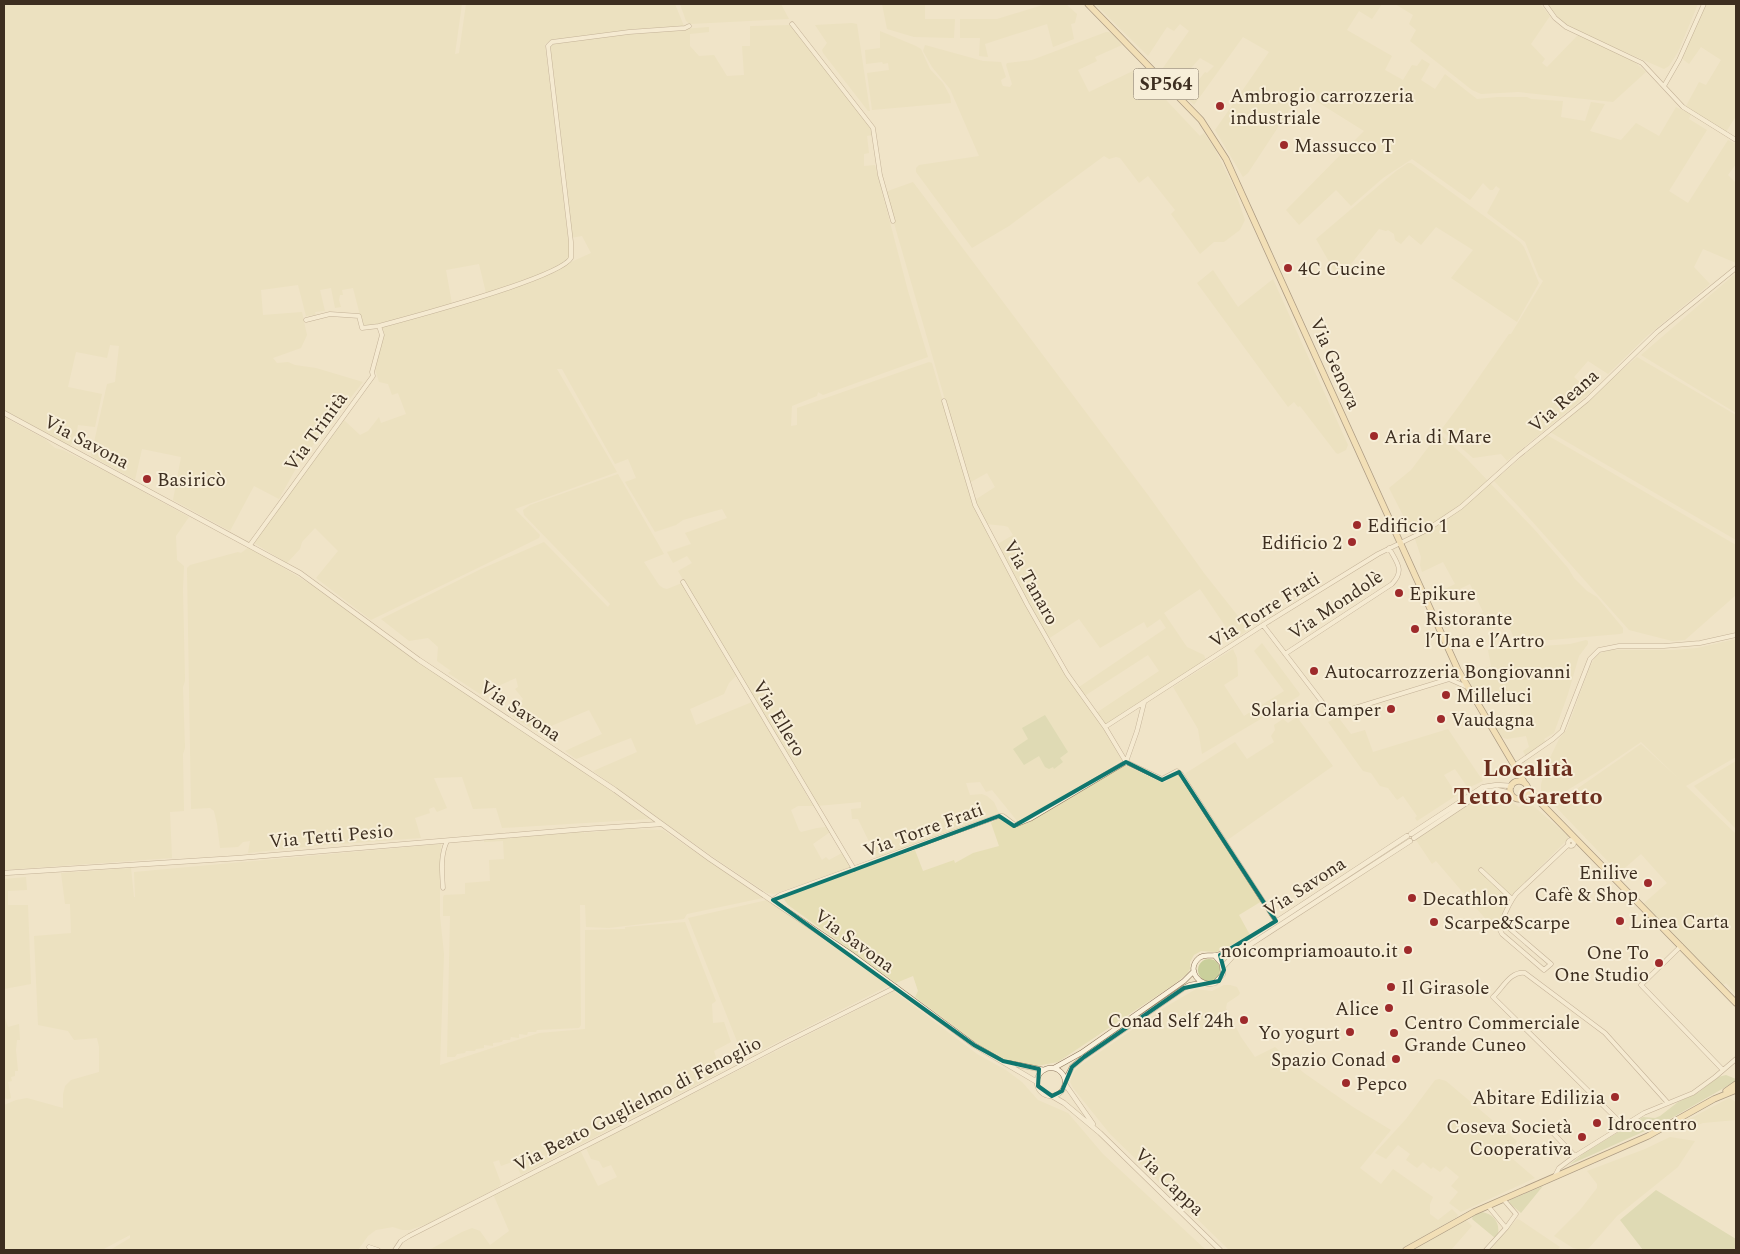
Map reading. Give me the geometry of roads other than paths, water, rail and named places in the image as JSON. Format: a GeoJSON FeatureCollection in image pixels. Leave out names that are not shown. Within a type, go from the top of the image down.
{"type":"FeatureCollection","features":[{"type":"Feature","properties":{"kind":"main road","name":"Via Genova"},"geometry":{"type":"LineString","coordinates":[[1088,4],[1201,120],[1226,159],[1459,672],[1524,782]]}},
{"type":"Feature","properties":{"kind":"main road"},"geometry":{"type":"LineString","coordinates":[[1514,766],[1511,793],[1518,798],[1524,797],[1541,806]]}},
{"type":"Feature","properties":{"kind":"main road"},"geometry":{"type":"LineString","coordinates":[[1513,784],[1524,782],[1541,806],[1736,1003]]}},
{"type":"Feature","properties":{"kind":"main road"},"geometry":{"type":"LineString","coordinates":[[1524,797],[1528,790]]}},
{"type":"Feature","properties":{"kind":"main road"},"geometry":{"type":"LineString","coordinates":[[1406,1250],[1488,1206],[1648,1136],[1735,1086]]}},
{"type":"Feature","properties":{"kind":"street"},"geometry":{"type":"LineString","coordinates":[[1545,4],[1555,18],[1566,27],[1636,60],[1647,68],[1683,107],[1736,140]]}},
{"type":"Feature","properties":{"kind":"street"},"geometry":{"type":"LineString","coordinates":[[1664,86],[1679,60],[1704,4]]}},
{"type":"Feature","properties":{"kind":"street"},"geometry":{"type":"LineString","coordinates":[[792,24],[873,128],[880,175],[893,221]]}},
{"type":"Feature","properties":{"kind":"street"},"geometry":{"type":"LineString","coordinates":[[306,320],[330,314],[360,316],[362,328],[379,326],[497,292],[528,281],[569,261],[572,255],[571,242],[548,46],[552,42],[685,28],[688,26]]}},
{"type":"Feature","properties":{"kind":"street","name":"Via Reana"},"geometry":{"type":"LineString","coordinates":[[1401,542],[1425,531],[1461,507],[1518,456],[1587,400],[1658,332],[1736,268]]}},
{"type":"Feature","properties":{"kind":"street","name":"Via Trinità"},"geometry":{"type":"LineString","coordinates":[[250,545],[373,376],[372,372],[382,335],[379,326]]}},
{"type":"Feature","properties":{"kind":"street","name":"Via Tanaro"},"geometry":{"type":"LineString","coordinates":[[944,401],[975,504],[1027,604],[1067,674],[1105,727],[1126,762]]}},
{"type":"Feature","properties":{"kind":"street","name":"Via Savona"},"geometry":{"type":"LineString","coordinates":[[4,413],[300,573],[419,660],[615,790],[710,859],[773,900],[974,1045],[1037,1082]]}},
{"type":"Feature","properties":{"kind":"street","name":"Via Torre Frati"},"geometry":{"type":"LineString","coordinates":[[1105,727],[1263,625],[1401,542]]}},
{"type":"Feature","properties":{"kind":"street","name":"Via Mondolè"},"geometry":{"type":"LineString","coordinates":[[1285,654],[1392,584],[1399,577],[1400,569],[1389,548]]}},
{"type":"Feature","properties":{"kind":"street","name":"Via Ellero"},"geometry":{"type":"LineString","coordinates":[[683,582],[854,869]]}},
{"type":"Feature","properties":{"kind":"street"},"geometry":{"type":"LineString","coordinates":[[1263,625],[1332,715],[1449,679],[1450,676],[1459,672]]}},
{"type":"Feature","properties":{"kind":"street"},"geometry":{"type":"LineString","coordinates":[[1514,766],[1562,731],[1590,659],[1599,650],[1619,646],[1664,646],[1700,643],[1736,635]]}},
{"type":"Feature","properties":{"kind":"street"},"geometry":{"type":"LineString","coordinates":[[1454,681],[1459,672]]}},
{"type":"Feature","properties":{"kind":"street"},"geometry":{"type":"LineString","coordinates":[[1449,679],[1468,687]]}},
{"type":"Feature","properties":{"kind":"street"},"geometry":{"type":"LineString","coordinates":[[1144,703],[1126,762],[1162,779],[1177,771],[1181,774],[1276,921]]}},
{"type":"Feature","properties":{"kind":"street","name":"Via Torre Frati"},"geometry":{"type":"LineString","coordinates":[[773,900],[780,894],[999,816],[1003,816],[1015,825],[1018,824],[1126,762]]}},
{"type":"Feature","properties":{"kind":"street","name":"Via Savona"},"geometry":{"type":"LineString","coordinates":[[1223,967],[1234,955],[1483,788],[1513,784]]}},
{"type":"Feature","properties":{"kind":"street","name":"Via Savona"},"geometry":{"type":"LineString","coordinates":[[1215,956],[1239,946],[1483,792],[1497,790],[1511,793]]}},
{"type":"Feature","properties":{"kind":"street","name":"Via Tetti Pesio"},"geometry":{"type":"LineString","coordinates":[[4,873],[239,858],[661,824]]}},
{"type":"Feature","properties":{"kind":"street"},"geometry":{"type":"LineString","coordinates":[[1502,922],[1551,964],[1544,970],[1502,934],[1499,928],[1512,900],[1558,852],[1568,845],[1569,840],[1574,840]]}},
{"type":"Feature","properties":{"kind":"street"},"geometry":{"type":"LineString","coordinates":[[443,888],[442,859],[443,849],[447,841]]}},
{"type":"Feature","properties":{"kind":"street"},"geometry":{"type":"LineString","coordinates":[[1481,870],[1512,900]]}},
{"type":"Feature","properties":{"kind":"street"},"geometry":{"type":"LineString","coordinates":[[1681,946],[1641,986],[1723,1070]]}},
{"type":"Feature","properties":{"kind":"street"},"geometry":{"type":"LineString","coordinates":[[1194,971],[1184,982],[1081,1053],[1054,1068],[1044,1070],[1039,1075],[1037,1082],[1043,1093],[1052,1096],[1059,1093],[1072,1067],[1184,988],[1190,985],[1211,984],[1219,981],[1223,974],[1223,967],[1215,956],[1202,956],[1195,962],[1194,971],[1196,978],[1203,983]]}},
{"type":"Feature","properties":{"kind":"street"},"geometry":{"type":"LineString","coordinates":[[1623,1126],[1493,998],[1514,975],[1521,972],[1525,973],[1605,1033],[1668,1103]]}},
{"type":"Feature","properties":{"kind":"street","name":"Via Beato Guglielmo di Fenoglio"},"geometry":{"type":"LineString","coordinates":[[396,1250],[401,1241],[409,1236],[896,987]]}},
{"type":"Feature","properties":{"kind":"street"},"geometry":{"type":"LineString","coordinates":[[1555,1176],[1559,1168],[1575,1156],[1644,1113],[1683,1098],[1700,1088],[1736,1059]]}},
{"type":"Feature","properties":{"kind":"street","name":"Via Savona"},"geometry":{"type":"LineString","coordinates":[[1003,1061],[1044,1070]]}},
{"type":"Feature","properties":{"kind":"street"},"geometry":{"type":"LineString","coordinates":[[1054,1068],[1062,1073],[1065,1082]]}},
{"type":"Feature","properties":{"kind":"street","name":"Via Cappa"},"geometry":{"type":"LineString","coordinates":[[1065,1082],[1071,1096],[1100,1133]]}},
{"type":"Feature","properties":{"kind":"street","name":"Via Cappa"},"geometry":{"type":"LineString","coordinates":[[1052,1096],[1100,1133],[1220,1250]]}},
{"type":"Feature","properties":{"kind":"street"},"geometry":{"type":"LineString","coordinates":[[1552,1132],[1575,1156]]}},
{"type":"Feature","properties":{"kind":"street"},"geometry":{"type":"LineString","coordinates":[[1486,1250],[1516,1214],[1503,1199]]}},
{"type":"Feature","properties":{"kind":"street"},"geometry":{"type":"LineString","coordinates":[[1488,1206],[1506,1228]]}},
{"type":"Feature","properties":{"kind":"street"},"geometry":{"type":"LineString","coordinates":[[369,1247],[378,1250]]}},
{"type":"Feature","properties":{"kind":"place","name":"Ambrogio carrozzeria industriale"},"geometry":{"type":"Point","coordinates":[1220,106]}},
{"type":"Feature","properties":{"kind":"place","name":"Massucco T"},"geometry":{"type":"Point","coordinates":[1284,145]}},
{"type":"Feature","properties":{"kind":"place","name":"4C Cucine"},"geometry":{"type":"Point","coordinates":[1288,268]}},
{"type":"Feature","properties":{"kind":"place","name":"Aria di Mare"},"geometry":{"type":"Point","coordinates":[1374,436]}},
{"type":"Feature","properties":{"kind":"place","name":"Basiricò"},"geometry":{"type":"Point","coordinates":[147,479]}},
{"type":"Feature","properties":{"kind":"place","name":"Edificio 1"},"geometry":{"type":"Point","coordinates":[1357,525]}},
{"type":"Feature","properties":{"kind":"place","name":"Edificio 2"},"geometry":{"type":"Point","coordinates":[1352,542]}},
{"type":"Feature","properties":{"kind":"place","name":"Epikure"},"geometry":{"type":"Point","coordinates":[1399,593]}},
{"type":"Feature","properties":{"kind":"place","name":"Ristorante l’Una e l’Artro"},"geometry":{"type":"Point","coordinates":[1415,629]}},
{"type":"Feature","properties":{"kind":"place","name":"Autocarrozzeria Bongiovanni"},"geometry":{"type":"Point","coordinates":[1314,671]}},
{"type":"Feature","properties":{"kind":"place","name":"Milleluci"},"geometry":{"type":"Point","coordinates":[1446,695]}},
{"type":"Feature","properties":{"kind":"place","name":"Solaria Camper"},"geometry":{"type":"Point","coordinates":[1391,709]}},
{"type":"Feature","properties":{"kind":"place","name":"Vaudagna"},"geometry":{"type":"Point","coordinates":[1441,719]}},
{"type":"Feature","properties":{"kind":"place","name":"Enilive Cafè & Shop"},"geometry":{"type":"Point","coordinates":[1648,883]}},
{"type":"Feature","properties":{"kind":"place","name":"Decathlon"},"geometry":{"type":"Point","coordinates":[1412,898]}},
{"type":"Feature","properties":{"kind":"place","name":"Linea Carta"},"geometry":{"type":"Point","coordinates":[1620,921]}},
{"type":"Feature","properties":{"kind":"place","name":"Scarpe&Scarpe"},"geometry":{"type":"Point","coordinates":[1434,922]}},
{"type":"Feature","properties":{"kind":"place","name":"noicompriamoauto.it"},"geometry":{"type":"Point","coordinates":[1408,950]}},
{"type":"Feature","properties":{"kind":"place","name":"One To One Studio"},"geometry":{"type":"Point","coordinates":[1659,963]}},
{"type":"Feature","properties":{"kind":"place","name":"Il Girasole"},"geometry":{"type":"Point","coordinates":[1391,987]}},
{"type":"Feature","properties":{"kind":"place","name":"Alice"},"geometry":{"type":"Point","coordinates":[1389,1008]}},
{"type":"Feature","properties":{"kind":"place","name":"Conad Self 24h"},"geometry":{"type":"Point","coordinates":[1244,1020]}},
{"type":"Feature","properties":{"kind":"place","name":"Yo yogurt"},"geometry":{"type":"Point","coordinates":[1350,1032]}},
{"type":"Feature","properties":{"kind":"place","name":"Centro Commerciale Grande Cuneo"},"geometry":{"type":"Point","coordinates":[1394,1033]}},
{"type":"Feature","properties":{"kind":"place","name":"Spazio Conad"},"geometry":{"type":"Point","coordinates":[1396,1059]}},
{"type":"Feature","properties":{"kind":"place","name":"Pepco"},"geometry":{"type":"Point","coordinates":[1346,1083]}},
{"type":"Feature","properties":{"kind":"place","name":"Abitare Edilizia"},"geometry":{"type":"Point","coordinates":[1615,1097]}},
{"type":"Feature","properties":{"kind":"place","name":"Idrocentro"},"geometry":{"type":"Point","coordinates":[1597,1123]}},
{"type":"Feature","properties":{"kind":"place","name":"Coseva Società Cooperativa"},"geometry":{"type":"Point","coordinates":[1582,1137]}},
{"type":"Feature","properties":{"kind":"district","name":"Località Tetto Garetto"},"geometry":{"type":"Point","coordinates":[1528,782]}}]}
